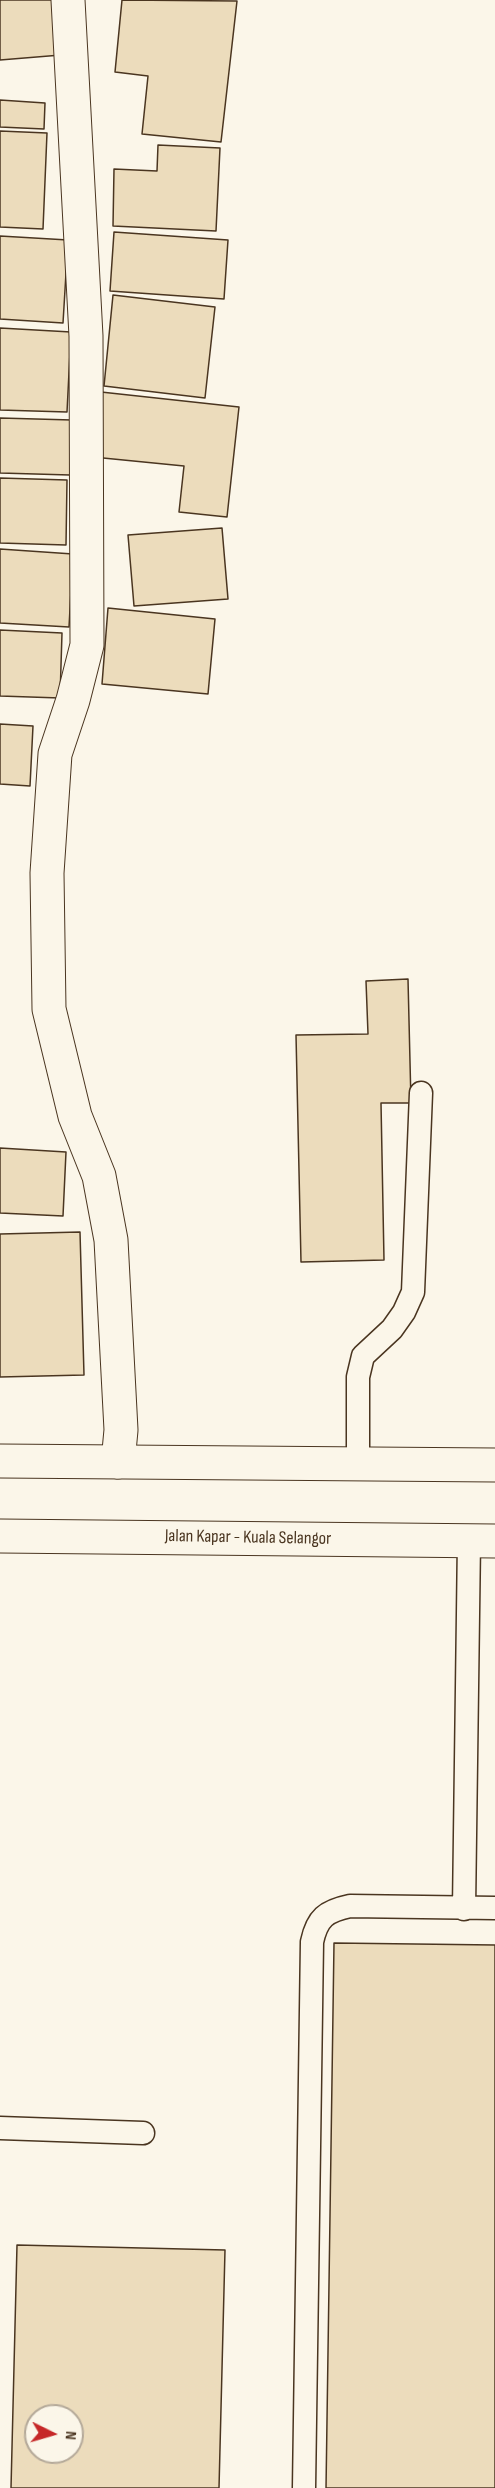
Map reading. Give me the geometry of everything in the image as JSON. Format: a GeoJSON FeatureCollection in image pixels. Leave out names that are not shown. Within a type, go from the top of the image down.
{"type":"FeatureCollection","features":[{"type":"Feature","properties":{"kind":"main road"},"geometry":{"type":"LineString","coordinates":[[68,0],[86,336],[88,597],[87,645],[73,700],[55,754],[47,873],[49,1009],[75,1116],[99,1176],[111,1240],[121,1430],[118,1462]]}},
{"type":"Feature","properties":{"kind":"main road"},"geometry":{"type":"LineString","coordinates":[[0,1461],[495,1465]]}},
{"type":"Feature","properties":{"kind":"main road","name":"Jalan Kapar - Kuala Selangor"},"geometry":{"type":"LineString","coordinates":[[0,1536],[482,1541]]}},
{"type":"Feature","properties":{"kind":"lane"},"geometry":{"type":"LineString","coordinates":[[358,1464],[358,1377],[363,1356],[392,1329],[404,1312],[412,1292],[421,1093]]}},
{"type":"Feature","properties":{"kind":"lane"},"geometry":{"type":"LineString","coordinates":[[464,1909],[482,1541]]}},
{"type":"Feature","properties":{"kind":"lane"},"geometry":{"type":"LineString","coordinates":[[304,2488],[312,1942],[315,1929],[324,1916],[336,1909],[351,1906],[495,1908]]}},
{"type":"Feature","properties":{"kind":"lane"},"geometry":{"type":"LineString","coordinates":[[0,2128],[143,2133]]}},
{"type":"Feature","properties":{"kind":"building"},"geometry":{"type":"Polygon","coordinates":[[[0,0],[57,0],[61,55],[0,60],[0,0]]]}},
{"type":"Feature","properties":{"kind":"building"},"geometry":{"type":"Polygon","coordinates":[[[122,0],[237,1],[221,142],[142,134],[148,76],[115,72],[122,0]]]}},
{"type":"Feature","properties":{"kind":"building"},"geometry":{"type":"Polygon","coordinates":[[[0,100],[45,103],[44,129],[0,127],[0,100]]]}},
{"type":"Feature","properties":{"kind":"building"},"geometry":{"type":"Polygon","coordinates":[[[0,131],[47,133],[43,229],[0,227],[0,131]]]}},
{"type":"Feature","properties":{"kind":"building"},"geometry":{"type":"Polygon","coordinates":[[[158,145],[220,148],[216,231],[113,226],[114,169],[157,171],[158,145]]]}},
{"type":"Feature","properties":{"kind":"building"},"geometry":{"type":"Polygon","coordinates":[[[114,232],[228,240],[224,299],[110,291],[114,232]]]}},
{"type":"Feature","properties":{"kind":"building"},"geometry":{"type":"Polygon","coordinates":[[[0,236],[68,240],[63,323],[0,319],[0,236]]]}},
{"type":"Feature","properties":{"kind":"building"},"geometry":{"type":"Polygon","coordinates":[[[113,295],[215,307],[205,398],[104,386],[113,295]]]}},
{"type":"Feature","properties":{"kind":"building"},"geometry":{"type":"Polygon","coordinates":[[[0,328],[71,332],[67,412],[0,410],[0,328]]]}},
{"type":"Feature","properties":{"kind":"building"},"geometry":{"type":"Polygon","coordinates":[[[101,392],[239,407],[227,517],[179,512],[184,466],[93,457],[101,392]]]}},
{"type":"Feature","properties":{"kind":"building"},"geometry":{"type":"Polygon","coordinates":[[[0,418],[72,420],[70,475],[0,473],[0,418]]]}},
{"type":"Feature","properties":{"kind":"building"},"geometry":{"type":"Polygon","coordinates":[[[0,478],[67,480],[66,545],[0,543],[0,478]]]}},
{"type":"Feature","properties":{"kind":"building"},"geometry":{"type":"Polygon","coordinates":[[[222,528],[228,599],[134,606],[128,535],[222,528]]]}},
{"type":"Feature","properties":{"kind":"building"},"geometry":{"type":"Polygon","coordinates":[[[0,549],[73,554],[69,627],[0,623],[0,549]]]}},
{"type":"Feature","properties":{"kind":"building"},"geometry":{"type":"Polygon","coordinates":[[[108,608],[215,619],[208,694],[102,684],[108,608]]]}},
{"type":"Feature","properties":{"kind":"building"},"geometry":{"type":"Polygon","coordinates":[[[0,630],[62,633],[60,698],[0,696],[0,630]]]}},
{"type":"Feature","properties":{"kind":"building"},"geometry":{"type":"Polygon","coordinates":[[[0,724],[33,726],[30,786],[0,784],[0,724]]]}},
{"type":"Feature","properties":{"kind":"building"},"geometry":{"type":"Polygon","coordinates":[[[408,979],[411,1103],[381,1103],[384,1260],[301,1262],[296,1035],[368,1034],[366,981],[408,979]]]}},
{"type":"Feature","properties":{"kind":"building"},"geometry":{"type":"Polygon","coordinates":[[[0,1148],[66,1152],[63,1216],[0,1213],[0,1148]]]}},
{"type":"Feature","properties":{"kind":"building"},"geometry":{"type":"Polygon","coordinates":[[[80,1232],[84,1375],[0,1377],[0,1234],[80,1232]]]}},
{"type":"Feature","properties":{"kind":"building"},"geometry":{"type":"Polygon","coordinates":[[[334,1943],[495,1945],[495,2488],[326,2488],[334,1943]]]}},
{"type":"Feature","properties":{"kind":"building"},"geometry":{"type":"Polygon","coordinates":[[[17,2245],[225,2250],[219,2488],[11,2488],[17,2245]]]}}]}
